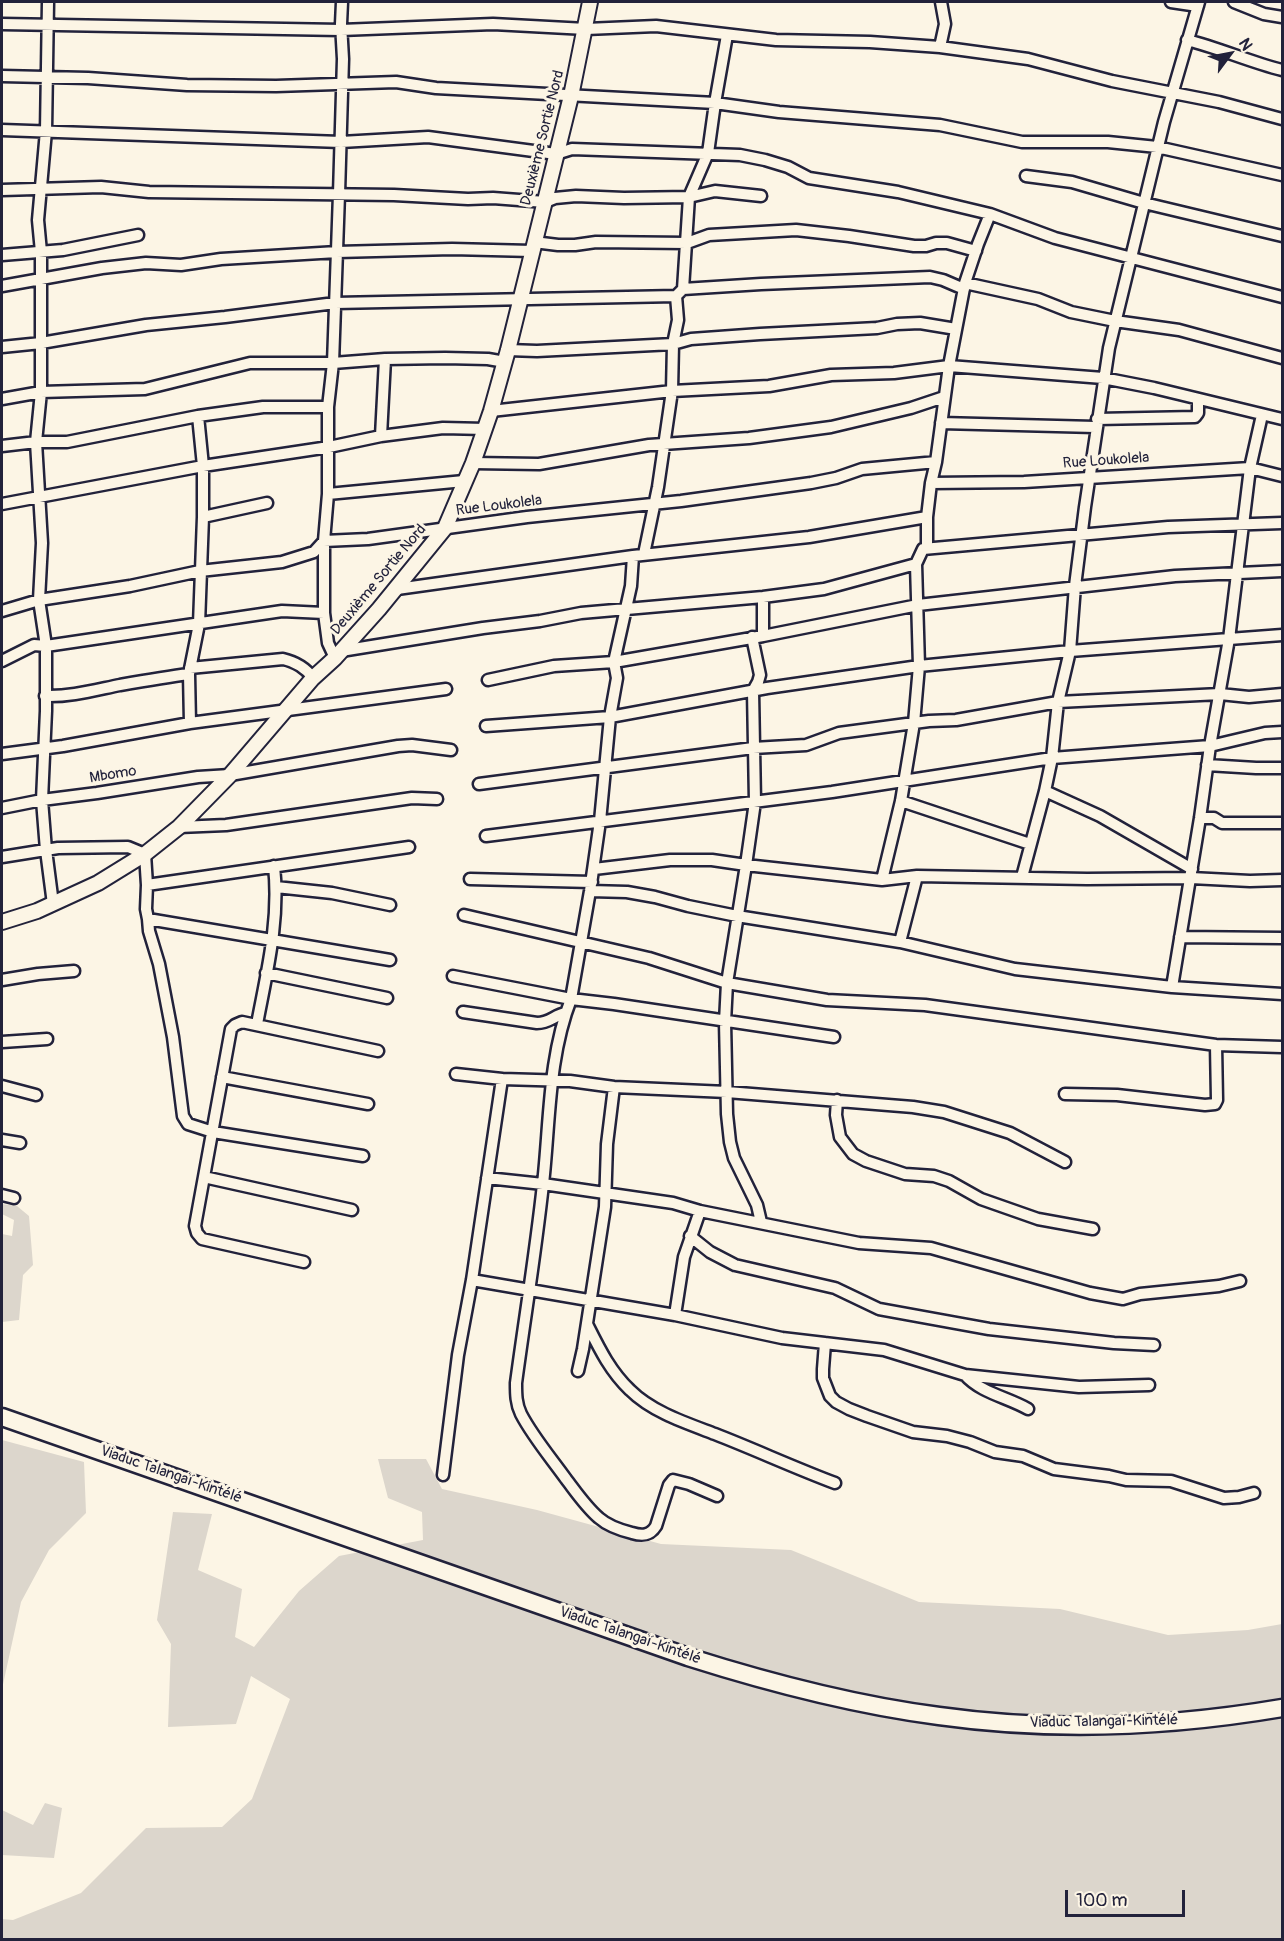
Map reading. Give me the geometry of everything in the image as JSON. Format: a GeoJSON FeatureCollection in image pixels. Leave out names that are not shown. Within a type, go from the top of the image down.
{"type":"FeatureCollection","features":[{"type":"Feature","properties":{"kind":"highway","name":"Viaduc Talangaï-Kintélé"},"geometry":{"type":"LineString","coordinates":[[2,1417],[688,1657],[829,1696],[940,1716],[1002,1722],[1085,1725],[1209,1719],[1282,1708]]}},
{"type":"Feature","properties":{"kind":"highway","name":"Viaduc Talangaï-Kintélé"},"geometry":{"type":"LineString","coordinates":[[2,1428],[695,1670],[826,1706],[870,1715],[950,1726],[1046,1735],[1145,1734],[1213,1728],[1282,1718]]}},
{"type":"Feature","properties":{"kind":"main road","name":"Deuxième Sortie Nord"},"geometry":{"type":"LineString","coordinates":[[2,922],[53,904],[98,883],[145,854],[179,827],[230,775],[313,678],[397,589],[446,528],[473,463],[507,356],[571,96],[590,2]]}},
{"type":"Feature","properties":{"kind":"street"},"geometry":{"type":"LineString","coordinates":[[48,2],[46,131],[38,220],[41,252],[41,392],[36,442],[42,543],[39,600],[46,646],[42,800],[53,904]]}},
{"type":"Feature","properties":{"kind":"street"},"geometry":{"type":"LineString","coordinates":[[342,2],[341,142],[333,363],[328,407],[328,494],[324,541],[324,613],[328,643],[338,654],[581,613],[762,597],[824,589],[916,564]]}},
{"type":"Feature","properties":{"kind":"street"},"geometry":{"type":"LineString","coordinates":[[940,47],[945,24],[941,2]]}},
{"type":"Feature","properties":{"kind":"street"},"geometry":{"type":"LineString","coordinates":[[1022,877],[1052,759],[1058,702],[1070,651],[1075,586],[1103,378],[1157,147],[1198,4],[1171,2]]}},
{"type":"Feature","properties":{"kind":"street"},"geometry":{"type":"LineString","coordinates":[[1234,2],[1264,14],[1282,17]]}},
{"type":"Feature","properties":{"kind":"street"},"geometry":{"type":"LineString","coordinates":[[2,24],[341,30],[507,24],[586,28],[656,26],[776,40],[870,42],[940,47],[1028,59],[1112,81],[1219,102],[1282,119]]}},
{"type":"Feature","properties":{"kind":"street"},"geometry":{"type":"LineString","coordinates":[[717,1496],[673,1480],[669,1485],[652,1532],[644,1535],[612,1526],[600,1519],[589,1508],[544,1450],[526,1422],[518,1404],[516,1383],[543,1184],[552,1082],[566,1012],[571,999],[594,869],[610,717],[617,678],[615,662],[638,555],[655,504],[672,390],[673,344],[687,243],[689,197],[708,153],[727,35]]}},
{"type":"Feature","properties":{"kind":"street"},"geometry":{"type":"LineString","coordinates":[[1187,40],[1253,63],[1282,70]]}},
{"type":"Feature","properties":{"kind":"street"},"geometry":{"type":"LineString","coordinates":[[2,75],[150,81],[187,85],[276,86],[396,82],[436,88],[715,103],[779,112],[940,125],[1022,142],[1108,142],[1157,147],[1282,175]]}},
{"type":"Feature","properties":{"kind":"street"},"geometry":{"type":"LineString","coordinates":[[2,130],[341,142],[428,137],[556,154],[572,149],[708,153],[765,160],[788,167],[808,178],[898,192],[990,214],[1055,238],[1282,297]]}},
{"type":"Feature","properties":{"kind":"street"},"geometry":{"type":"LineString","coordinates":[[1026,176],[1072,182],[1144,203],[1282,236]]}},
{"type":"Feature","properties":{"kind":"street"},"geometry":{"type":"LineString","coordinates":[[2,190],[101,188],[149,192],[339,194],[493,198],[545,202],[555,198],[576,196],[689,197],[715,191],[761,196]]}},
{"type":"Feature","properties":{"kind":"street"},"geometry":{"type":"LineString","coordinates":[[927,547],[927,517],[931,483],[964,286],[990,214]]}},
{"type":"Feature","properties":{"kind":"street"},"geometry":{"type":"LineString","coordinates":[[2,286],[102,268],[146,263],[181,265],[220,259],[337,252],[567,245],[596,242],[687,243],[709,235],[796,230],[914,246],[947,243],[976,251]]}},
{"type":"Feature","properties":{"kind":"street"},"geometry":{"type":"LineString","coordinates":[[2,255],[63,250],[138,236]]}},
{"type":"Feature","properties":{"kind":"street"},"geometry":{"type":"LineString","coordinates":[[2,346],[41,343],[146,325],[335,303],[520,300],[680,293],[761,284],[930,277],[964,286],[1038,298],[1071,312],[1179,330],[1282,358]]}},
{"type":"Feature","properties":{"kind":"street"},"geometry":{"type":"LineString","coordinates":[[2,399],[41,392],[145,389],[250,363],[488,359],[537,351],[673,344],[691,339],[877,328],[897,324],[920,323],[956,329]]}},
{"type":"Feature","properties":{"kind":"street"},"geometry":{"type":"LineString","coordinates":[[381,436],[385,359]]}},
{"type":"Feature","properties":{"kind":"street"},"geometry":{"type":"LineString","coordinates":[[491,411],[672,390],[769,386],[831,375],[894,373],[949,366],[1103,378],[1282,419]]}},
{"type":"Feature","properties":{"kind":"street"},"geometry":{"type":"LineString","coordinates":[[473,463],[539,464],[663,444],[749,438],[831,427],[911,408],[944,397]]}},
{"type":"Feature","properties":{"kind":"street"},"geometry":{"type":"LineString","coordinates":[[940,423],[1096,423],[1195,417],[1198,413],[1198,400]]}},
{"type":"Feature","properties":{"kind":"street"},"geometry":{"type":"LineString","coordinates":[[2,446],[36,442],[67,442],[198,416],[263,407],[328,407]]}},
{"type":"Feature","properties":{"kind":"street"},"geometry":{"type":"LineString","coordinates":[[1172,987],[1229,639],[1250,468],[1262,415]]}},
{"type":"Feature","properties":{"kind":"street"},"geometry":{"type":"LineString","coordinates":[[190,723],[190,671],[199,624],[203,517],[203,466],[198,416]]}},
{"type":"Feature","properties":{"kind":"street"},"geometry":{"type":"LineString","coordinates":[[2,504],[203,466],[329,447],[381,436],[443,428],[485,429]]}},
{"type":"Feature","properties":{"kind":"street","name":"Rue Loukolela"},"geometry":{"type":"LineString","coordinates":[[2,611],[39,600],[130,586],[200,571],[282,562],[314,552],[324,541],[368,539],[655,504],[811,483],[862,469],[936,462]]}},
{"type":"Feature","properties":{"kind":"street","name":"Rue Loukolela"},"geometry":{"type":"LineString","coordinates":[[931,483],[1024,482],[1250,468],[1282,476]]}},
{"type":"Feature","properties":{"kind":"street"},"geometry":{"type":"LineString","coordinates":[[328,494],[464,481]]}},
{"type":"Feature","properties":{"kind":"street"},"geometry":{"type":"LineString","coordinates":[[203,517],[267,503]]}},
{"type":"Feature","properties":{"kind":"street"},"geometry":{"type":"LineString","coordinates":[[397,589],[638,555],[809,537],[927,517]]}},
{"type":"Feature","properties":{"kind":"street"},"geometry":{"type":"LineString","coordinates":[[882,880],[906,780],[914,723],[919,666],[916,564],[921,552],[927,547],[1082,533],[1244,523],[1282,523]]}},
{"type":"Feature","properties":{"kind":"street"},"geometry":{"type":"LineString","coordinates":[[488,680],[554,666],[615,662],[918,605],[1175,576],[1282,571]]}},
{"type":"Feature","properties":{"kind":"street"},"geometry":{"type":"LineString","coordinates":[[761,1222],[757,1205],[734,1158],[728,1128],[725,1022],[727,983],[754,802],[753,691],[760,675],[757,637],[762,597]]}},
{"type":"Feature","properties":{"kind":"street"},"geometry":{"type":"LineString","coordinates":[[2,661],[34,645],[46,646],[282,611],[324,613]]}},
{"type":"Feature","properties":{"kind":"street"},"geometry":{"type":"LineString","coordinates":[[486,726],[610,717],[753,691],[919,666],[1070,651],[1282,635]]}},
{"type":"Feature","properties":{"kind":"street"},"geometry":{"type":"LineString","coordinates":[[45,696],[70,695],[190,671],[283,659],[293,661],[308,670],[313,678]]}},
{"type":"Feature","properties":{"kind":"street"},"geometry":{"type":"LineString","coordinates":[[2,754],[190,723],[446,689]]}},
{"type":"Feature","properties":{"kind":"street"},"geometry":{"type":"LineString","coordinates":[[479,784],[753,748],[806,745],[831,734],[956,720],[1058,702],[1220,694],[1249,697],[1282,694]]}},
{"type":"Feature","properties":{"kind":"street"},"geometry":{"type":"LineString","coordinates":[[486,836],[832,792],[1052,759],[1210,746],[1265,733],[1282,732]]}},
{"type":"Feature","properties":{"kind":"street","name":"Mbomo"},"geometry":{"type":"LineString","coordinates":[[2,808],[198,777],[230,775],[398,746],[412,745],[451,750]]}},
{"type":"Feature","properties":{"kind":"street"},"geometry":{"type":"LineString","coordinates":[[1208,765],[1282,768]]}},
{"type":"Feature","properties":{"kind":"street"},"geometry":{"type":"LineString","coordinates":[[1045,791],[1100,816],[1192,874]]}},
{"type":"Feature","properties":{"kind":"street"},"geometry":{"type":"LineString","coordinates":[[179,827],[226,825],[412,798],[437,799]]}},
{"type":"Feature","properties":{"kind":"street"},"geometry":{"type":"LineString","coordinates":[[901,801],[1030,844]]}},
{"type":"Feature","properties":{"kind":"street"},"geometry":{"type":"LineString","coordinates":[[1200,818],[1214,818],[1222,823],[1282,823]]}},
{"type":"Feature","properties":{"kind":"street"},"geometry":{"type":"LineString","coordinates":[[2,857],[46,850],[90,847],[128,847],[145,854],[146,909],[150,936],[159,964],[173,1037],[183,1116],[188,1124],[213,1132],[363,1156]]}},
{"type":"Feature","properties":{"kind":"street"},"geometry":{"type":"LineString","coordinates":[[147,885],[409,847]]}},
{"type":"Feature","properties":{"kind":"street"},"geometry":{"type":"LineString","coordinates":[[594,869],[670,860],[712,860],[746,866],[882,880],[917,876],[1087,879],[1192,874],[1250,881],[1282,880]]}},
{"type":"Feature","properties":{"kind":"street"},"geometry":{"type":"LineString","coordinates":[[257,1024],[273,939],[276,886],[273,866]]}},
{"type":"Feature","properties":{"kind":"street"},"geometry":{"type":"LineString","coordinates":[[900,942],[917,876]]}},
{"type":"Feature","properties":{"kind":"street"},"geometry":{"type":"LineString","coordinates":[[470,879],[591,887],[627,892],[737,916],[900,942],[1015,969],[1172,987],[1282,994]]}},
{"type":"Feature","properties":{"kind":"street"},"geometry":{"type":"LineString","coordinates":[[276,886],[332,893],[390,905]]}},
{"type":"Feature","properties":{"kind":"street"},"geometry":{"type":"LineString","coordinates":[[464,915],[650,958],[727,983],[827,1000],[925,1005],[1216,1045],[1282,1047]]}},
{"type":"Feature","properties":{"kind":"street"},"geometry":{"type":"LineString","coordinates":[[148,919],[390,960]]}},
{"type":"Feature","properties":{"kind":"street"},"geometry":{"type":"LineString","coordinates":[[1180,937],[1282,938]]}},
{"type":"Feature","properties":{"kind":"street"},"geometry":{"type":"LineString","coordinates":[[2,980],[74,971]]}},
{"type":"Feature","properties":{"kind":"street"},"geometry":{"type":"LineString","coordinates":[[266,973],[387,998]]}},
{"type":"Feature","properties":{"kind":"street"},"geometry":{"type":"LineString","coordinates":[[453,976],[571,999],[834,1037]]}},
{"type":"Feature","properties":{"kind":"street"},"geometry":{"type":"LineString","coordinates":[[463,1012],[546,1023],[557,1014],[566,1012]]}},
{"type":"Feature","properties":{"kind":"street"},"geometry":{"type":"LineString","coordinates":[[304,1262],[202,1239],[197,1233],[195,1226],[231,1029],[242,1022],[257,1024],[378,1051]]}},
{"type":"Feature","properties":{"kind":"street"},"geometry":{"type":"LineString","coordinates":[[2,1042],[47,1040]]}},
{"type":"Feature","properties":{"kind":"street"},"geometry":{"type":"LineString","coordinates":[[1065,1094],[1117,1095],[1205,1105],[1215,1104],[1217,1100],[1216,1045]]}},
{"type":"Feature","properties":{"kind":"street"},"geometry":{"type":"LineString","coordinates":[[456,1074],[914,1107],[944,1112],[1010,1133],[1065,1162]]}},
{"type":"Feature","properties":{"kind":"street"},"geometry":{"type":"LineString","coordinates":[[222,1077],[368,1104]]}},
{"type":"Feature","properties":{"kind":"street"},"geometry":{"type":"LineString","coordinates":[[443,1475],[458,1355],[472,1280],[502,1079]]}},
{"type":"Feature","properties":{"kind":"street"},"geometry":{"type":"LineString","coordinates":[[2,1086],[36,1095]]}},
{"type":"Feature","properties":{"kind":"street"},"geometry":{"type":"LineString","coordinates":[[578,1371],[591,1300],[605,1195],[607,1144],[614,1087]]}},
{"type":"Feature","properties":{"kind":"street"},"geometry":{"type":"LineString","coordinates":[[837,1100],[836,1115],[840,1137],[853,1154],[866,1161],[905,1174],[934,1176],[949,1181],[981,1199],[1038,1219],[1093,1229]]}},
{"type":"Feature","properties":{"kind":"street"},"geometry":{"type":"LineString","coordinates":[[2,1140],[20,1143]]}},
{"type":"Feature","properties":{"kind":"street"},"geometry":{"type":"LineString","coordinates":[[204,1177],[352,1210]]}},
{"type":"Feature","properties":{"kind":"street"},"geometry":{"type":"LineString","coordinates":[[487,1178],[673,1203],[700,1211],[859,1243],[931,1248],[1090,1293],[1124,1299],[1140,1294],[1219,1286],[1240,1281]]}},
{"type":"Feature","properties":{"kind":"street"},"geometry":{"type":"LineString","coordinates":[[2,1195],[14,1198]]}},
{"type":"Feature","properties":{"kind":"street"},"geometry":{"type":"LineString","coordinates":[[675,1315],[684,1257],[700,1211]]}},
{"type":"Feature","properties":{"kind":"street"},"geometry":{"type":"LineString","coordinates":[[690,1236],[710,1252],[735,1265],[835,1288],[879,1309],[989,1329],[1114,1343],[1154,1345]]}},
{"type":"Feature","properties":{"kind":"street"},"geometry":{"type":"LineString","coordinates":[[472,1280],[675,1315],[782,1338],[884,1350],[965,1375],[1079,1387],[1149,1385]]}},
{"type":"Feature","properties":{"kind":"street"},"geometry":{"type":"LineString","coordinates":[[587,1324],[604,1358],[616,1375],[649,1405],[681,1421],[835,1484]]}},
{"type":"Feature","properties":{"kind":"street"},"geometry":{"type":"LineString","coordinates":[[825,1343],[823,1378],[830,1396],[836,1402],[867,1416],[913,1432],[947,1436],[995,1452],[1023,1456],[1054,1469],[1126,1480],[1171,1481],[1224,1498],[1254,1493]]}},
{"type":"Feature","properties":{"kind":"street"},"geometry":{"type":"LineString","coordinates":[[965,1375],[971,1382],[1028,1409]]}},
{"type":"Feature","properties":{"kind":"shaded area"},"geometry":{"type":"Polygon","coordinates":[[[2,1204],[17,1206],[29,1216],[33,1265],[23,1275],[19,1320],[2,1322],[2,1234],[12,1236],[14,1220],[2,1214],[2,1204]]]}},
{"type":"Feature","properties":{"kind":"shaded area"},"geometry":{"type":"Polygon","coordinates":[[[2,1440],[84,1462],[86,1513],[49,1550],[21,1602],[2,1689],[2,1440]]]}},
{"type":"Feature","properties":{"kind":"shaded area"},"geometry":{"type":"Polygon","coordinates":[[[378,1459],[426,1459],[442,1489],[537,1510],[661,1544],[791,1550],[919,1602],[1060,1609],[1168,1635],[1248,1630],[1282,1624],[1282,1939],[2,1940],[2,1919],[13,1920],[81,1893],[146,1828],[222,1827],[252,1799],[290,1699],[251,1676],[236,1724],[168,1727],[171,1644],[157,1620],[173,1512],[212,1514],[198,1570],[242,1589],[235,1637],[254,1647],[299,1591],[339,1556],[423,1540],[422,1512],[388,1498],[378,1459]]]}},
{"type":"Feature","properties":{"kind":"shaded area"},"geometry":{"type":"Polygon","coordinates":[[[45,1803],[62,1808],[54,1858],[2,1855],[2,1810],[33,1825],[45,1803]]]}}]}
